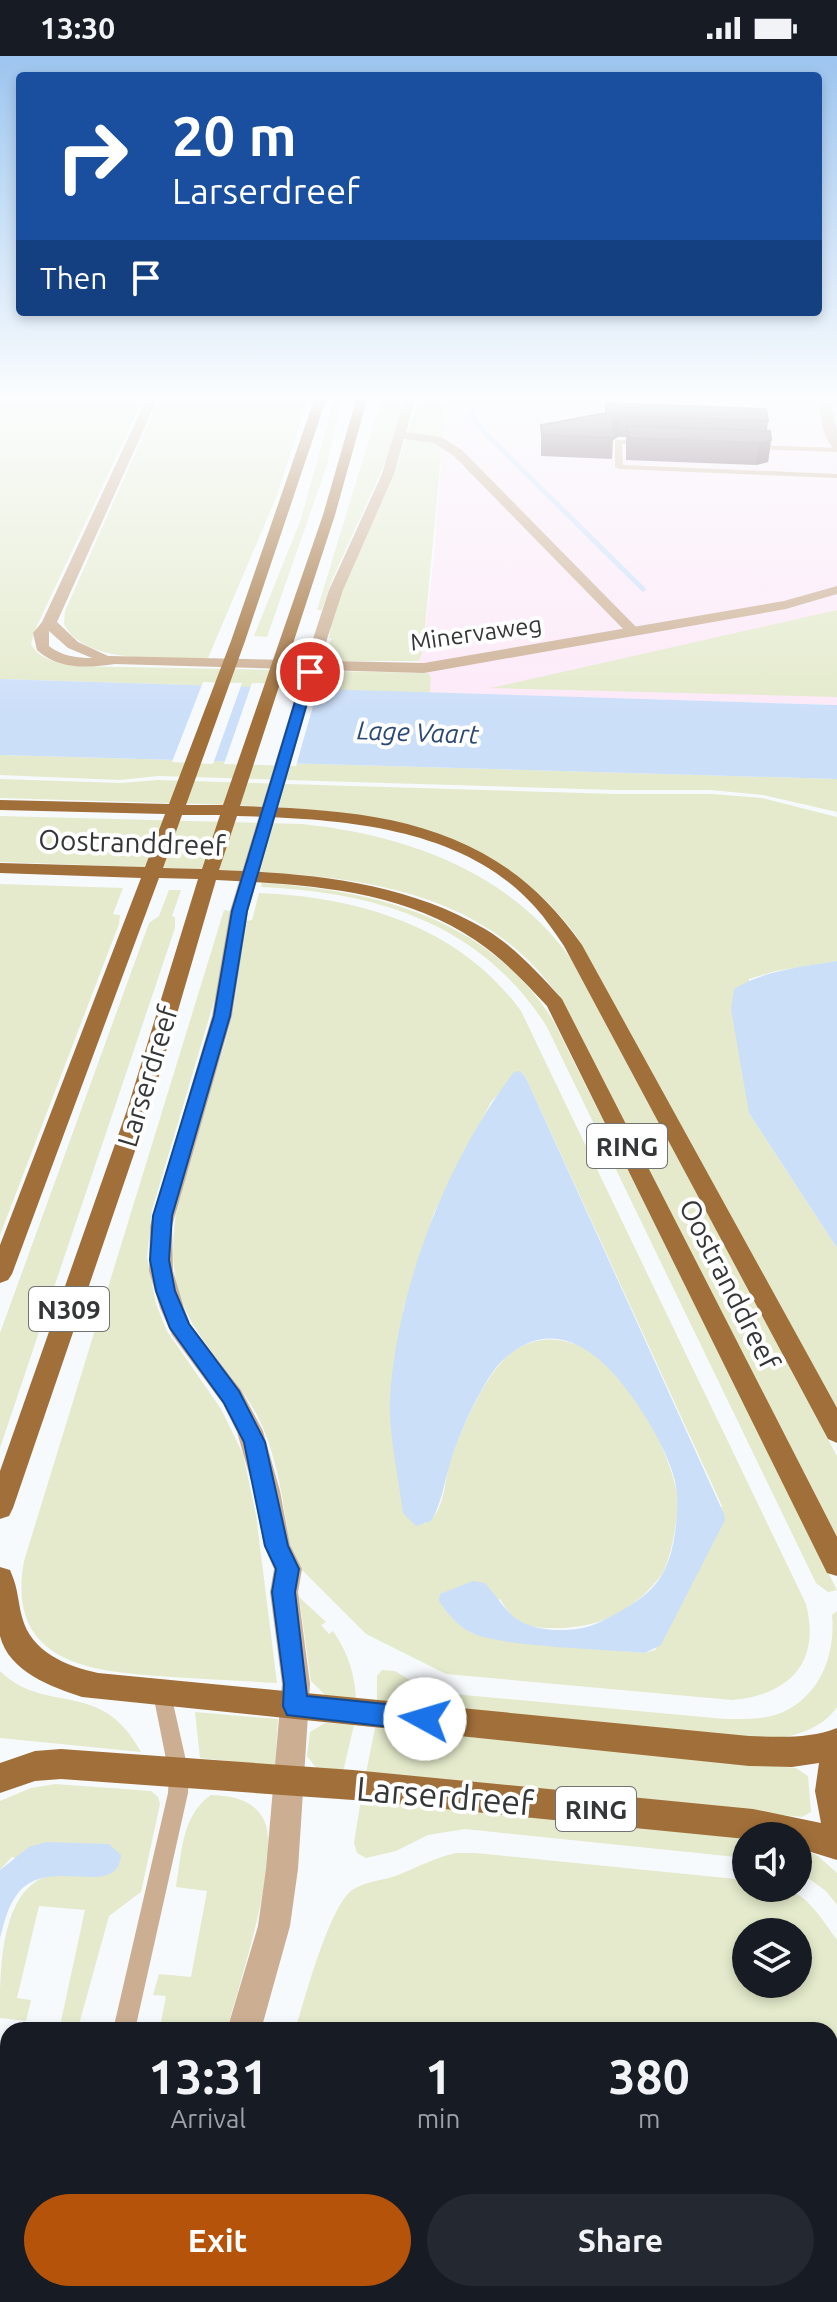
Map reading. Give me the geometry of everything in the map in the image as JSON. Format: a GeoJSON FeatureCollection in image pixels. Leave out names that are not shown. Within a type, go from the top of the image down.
{"type":"FeatureCollection","features":[{"type":"Feature","properties":{"kind":"main road","name":"N309"},"geometry":{"type":"LineString","coordinates":[[0,1274],[140,907],[284,505]]}},
{"type":"Feature","properties":{"kind":"main road","name":"Larserdreef"},"geometry":{"type":"LineString","coordinates":[[0,1508],[138,1110],[197,909],[332,505]]}},
{"type":"Feature","properties":{"kind":"main road","name":"Oostranddreef"},"geometry":{"type":"LineString","coordinates":[[0,805],[351,816],[414,830],[455,845],[524,887],[552,914],[573,945],[837,1432]]}},
{"type":"Feature","properties":{"kind":"main road","name":"Oostranddreef"},"geometry":{"type":"LineString","coordinates":[[0,868],[285,878],[356,887],[395,896],[458,920],[524,966],[555,1003],[837,1564]]}},
{"type":"Feature","properties":{"kind":"main road"},"geometry":{"type":"LineString","coordinates":[[0,1579],[6,1589],[10,1628],[20,1646],[40,1666],[57,1677],[75,1682],[162,1694],[749,1751],[792,1752],[836,1744],[830,1791],[837,1829]]}},
{"type":"Feature","properties":{"kind":"main road","name":"RING"},"geometry":{"type":"LineString","coordinates":[[0,1778],[35,1766],[61,1764],[179,1774]]}},
{"type":"Feature","properties":{"kind":"main road","name":"Larserdreef"},"geometry":{"type":"LineString","coordinates":[[179,1774],[289,1781],[753,1824],[806,1834],[837,1844]]}},
{"type":"Feature","properties":{"kind":"street","name":"Minervaweg"},"geometry":{"type":"LineString","coordinates":[[103,505],[49,623],[38,638],[42,647],[52,655],[85,663],[115,660],[414,669],[452,665],[786,605],[837,590]]}},
{"type":"Feature","properties":{"kind":"street","name":"Larserdreef"},"geometry":{"type":"LineString","coordinates":[[246,2022],[275,1917],[289,1781],[296,1684],[284,1592],[288,1569],[277,1546],[255,1442],[232,1397],[180,1328],[166,1291],[160,1260],[162,1216],[222,1016],[239,911],[319,642],[336,590],[374,505]]}},
{"type":"Feature","properties":{"kind":"street"},"geometry":{"type":"LineString","coordinates":[[509,505],[633,631]]}},
{"type":"Feature","properties":{"kind":"street","name":"Minervaweg"},"geometry":{"type":"LineString","coordinates":[[49,623],[73,645],[115,660]]}},
{"type":"Feature","properties":{"kind":"lane"},"geometry":{"type":"LineString","coordinates":[[126,2022],[173,1820],[179,1774],[162,1694]]}},
{"type":"Feature","properties":{"kind":"shaded area"},"geometry":{"type":"Polygon","coordinates":[[[438,505],[837,505],[837,705],[430,693],[431,677],[419,661],[423,650],[438,505]]]}},
{"type":"Feature","properties":{"kind":"green space"},"geometry":{"type":"Polygon","coordinates":[[[0,505],[94,505],[31,644],[44,657],[55,662],[73,666],[428,673],[431,677],[430,693],[0,679],[0,505]]]}},
{"type":"Feature","properties":{"kind":"green space"},"geometry":{"type":"Polygon","coordinates":[[[112,505],[273,505],[208,658],[128,656],[89,647],[74,637],[64,624],[65,611],[112,505]]]}},
{"type":"Feature","properties":{"kind":"green space"},"geometry":{"type":"Polygon","coordinates":[[[305,505],[313,505],[267,637],[254,636],[305,505]]]}},
{"type":"Feature","properties":{"kind":"green space"},"geometry":{"type":"Polygon","coordinates":[[[349,505],[366,505],[322,610],[317,610],[349,505]]]}},
{"type":"Feature","properties":{"kind":"green space"},"geometry":{"type":"Polygon","coordinates":[[[380,505],[436,505],[423,650],[419,661],[321,661],[332,638],[329,638],[333,618],[355,558],[380,505]]]}},
{"type":"Feature","properties":{"kind":"green space"},"geometry":{"type":"Polygon","coordinates":[[[837,610],[837,697],[491,688],[837,610]]]}},
{"type":"Feature","properties":{"kind":"green space"},"geometry":{"type":"Polygon","coordinates":[[[0,755],[837,779],[837,812],[763,795],[711,790],[615,790],[158,776],[120,780],[0,775],[0,755]]]}},
{"type":"Feature","properties":{"kind":"green space"},"geometry":{"type":"Polygon","coordinates":[[[0,779],[712,794],[762,798],[837,817],[837,961],[776,971],[749,979],[749,1113],[837,1248],[837,1412],[575,934],[538,894],[497,863],[453,841],[406,825],[305,809],[0,798],[0,779]]]}},
{"type":"Feature","properties":{"kind":"green space"},"geometry":{"type":"Polygon","coordinates":[[[0,816],[302,824],[341,829],[417,848],[486,881],[517,902],[546,928],[571,959],[837,1456],[837,1541],[565,1006],[532,964],[493,932],[450,908],[403,892],[354,881],[252,871],[0,862],[0,816]]]}},
{"type":"Feature","properties":{"kind":"green space"},"geometry":{"type":"Polygon","coordinates":[[[262,883],[347,893],[427,916],[464,935],[498,958],[528,987],[554,1022],[837,1590],[828,1592],[816,1583],[547,1027],[521,992],[491,962],[459,939],[424,920],[346,896],[261,887],[262,883]]]}},
{"type":"Feature","properties":{"kind":"green space"},"geometry":{"type":"Polygon","coordinates":[[[0,884],[123,888],[113,914],[120,915],[119,924],[0,1235],[0,884]]]}},
{"type":"Feature","properties":{"kind":"green space"},"geometry":{"type":"Polygon","coordinates":[[[169,890],[181,890],[172,916],[175,917],[175,928],[0,1448],[0,1333],[149,923],[159,916],[169,890]]]}},
{"type":"Feature","properties":{"kind":"green space"},"geometry":{"type":"Polygon","coordinates":[[[259,893],[334,901],[370,910],[438,938],[469,958],[496,982],[521,1011],[806,1604],[809,1643],[804,1659],[785,1683],[752,1697],[732,1700],[446,1674],[366,1634],[297,1565],[291,1556],[271,1448],[248,1399],[204,1341],[185,1310],[173,1261],[174,1226],[181,1190],[233,1011],[246,921],[252,920],[259,893]],[[520,1071],[491,1102],[434,1213],[403,1310],[424,1524],[437,1512],[462,1430],[478,1397],[498,1367],[520,1347],[548,1339],[575,1344],[600,1359],[622,1381],[641,1407],[669,1463],[676,1488],[677,1511],[673,1542],[664,1571],[649,1590],[625,1609],[582,1626],[545,1628],[527,1625],[513,1616],[500,1599],[451,1617],[471,1633],[498,1640],[645,1653],[655,1650],[722,1506],[526,1078],[520,1071]]]}},
{"type":"Feature","properties":{"kind":"green space"},"geometry":{"type":"Polygon","coordinates":[[[224,910],[230,911],[218,988],[152,1210],[147,1257],[156,1304],[167,1331],[221,1409],[243,1454],[256,1515],[277,1683],[143,1675],[86,1666],[42,1643],[28,1623],[22,1596],[24,1561],[224,910]]]}},
{"type":"Feature","properties":{"kind":"green space"},"geometry":{"type":"Polygon","coordinates":[[[299,1597],[326,1622],[321,1625],[329,1634],[333,1631],[343,1647],[353,1674],[356,1703],[328,1698],[311,1681],[299,1597]]]}},
{"type":"Feature","properties":{"kind":"green space"},"geometry":{"type":"Polygon","coordinates":[[[837,1611],[837,1707],[816,1726],[798,1734],[770,1740],[377,1702],[377,1676],[382,1670],[395,1671],[418,1685],[453,1694],[725,1719],[769,1717],[803,1699],[821,1676],[831,1646],[832,1615],[837,1611]]]}},
{"type":"Feature","properties":{"kind":"green space"},"geometry":{"type":"Polygon","coordinates":[[[0,1671],[17,1684],[35,1692],[91,1705],[108,1714],[125,1729],[141,1752],[0,1738],[0,1671]]]}},
{"type":"Feature","properties":{"kind":"green space"},"geometry":{"type":"Polygon","coordinates":[[[195,1712],[278,1719],[275,1766],[200,1758],[195,1712]]]}},
{"type":"Feature","properties":{"kind":"green space"},"geometry":{"type":"Polygon","coordinates":[[[325,1723],[354,1725],[343,1772],[317,1769],[307,1756],[310,1732],[325,1723]]]}},
{"type":"Feature","properties":{"kind":"green space"},"geometry":{"type":"Polygon","coordinates":[[[375,1728],[796,1768],[808,1776],[811,1812],[802,1817],[366,1773],[375,1728]]]}},
{"type":"Feature","properties":{"kind":"green space"},"geometry":{"type":"Polygon","coordinates":[[[55,1784],[151,1791],[160,1804],[141,1892],[109,1916],[80,2022],[61,2022],[85,1910],[39,1906],[17,1998],[31,2000],[26,2021],[0,2018],[3,1952],[14,1909],[24,1892],[39,1880],[58,1874],[12,1857],[0,1870],[0,1801],[31,1788],[55,1784]]]}},
{"type":"Feature","properties":{"kind":"green space"},"geometry":{"type":"Polygon","coordinates":[[[211,1795],[227,1796],[248,1803],[264,1820],[268,1838],[263,1891],[229,2022],[161,2022],[166,1996],[153,1995],[159,1974],[191,1977],[207,1891],[176,1887],[184,1836],[201,1804],[211,1795]]]}},
{"type":"Feature","properties":{"kind":"green space"},"geometry":{"type":"Polygon","coordinates":[[[361,1799],[732,1836],[732,1857],[465,1829],[428,1835],[396,1851],[366,1858],[357,1853],[354,1843],[361,1799]]]}},
{"type":"Feature","properties":{"kind":"green space"},"geometry":{"type":"Polygon","coordinates":[[[456,1853],[476,1853],[732,1879],[732,1902],[806,1902],[837,1940],[837,2022],[297,2022],[326,1935],[342,1901],[361,1885],[456,1853]]]}},
{"type":"Feature","properties":{"kind":"green space"},"geometry":{"type":"Polygon","coordinates":[[[812,1853],[837,1873],[837,1905],[826,1891],[812,1881],[812,1853]]]}},
{"type":"Feature","properties":{"kind":"water","name":"Lage Vaart"},"geometry":{"type":"Polygon","coordinates":[[[0,679],[837,705],[837,779],[0,755],[0,679]]]}},
{"type":"Feature","properties":{"kind":"water"},"geometry":{"type":"Polygon","coordinates":[[[837,961],[837,1248],[749,1113],[731,1009],[734,989],[758,977],[837,961]]]}},
{"type":"Feature","properties":{"kind":"water"},"geometry":{"type":"Polygon","coordinates":[[[520,1071],[526,1078],[724,1514],[725,1520],[661,1645],[645,1653],[527,1644],[484,1637],[461,1626],[439,1601],[440,1594],[473,1581],[485,1583],[508,1612],[525,1624],[545,1629],[579,1629],[598,1623],[636,1602],[659,1580],[668,1563],[677,1513],[676,1485],[670,1465],[635,1401],[604,1364],[586,1350],[567,1341],[546,1339],[525,1345],[502,1361],[487,1381],[465,1425],[431,1521],[416,1526],[403,1513],[392,1440],[390,1398],[403,1313],[415,1269],[447,1185],[490,1107],[514,1072],[520,1071]]]}},
{"type":"Feature","properties":{"kind":"water"},"geometry":{"type":"Polygon","coordinates":[[[46,1842],[109,1844],[121,1855],[117,1868],[107,1875],[61,1876],[29,1884],[13,1901],[0,1938],[0,1870],[29,1847],[46,1842]]]}},
{"type":"Feature","properties":{"kind":"pier"},"geometry":{"type":"Polygon","coordinates":[[[203,682],[242,683],[213,764],[172,762],[203,682]]]}},
{"type":"Feature","properties":{"kind":"pier"},"geometry":{"type":"Polygon","coordinates":[[[252,683],[319,685],[296,766],[224,764],[252,683]]]}},
{"type":"Feature","properties":{"kind":"waterway"},"geometry":{"type":"LineString","coordinates":[[558,505],[643,589]]}},
{"type":"Feature","properties":{"kind":"route"},"geometry":{"type":"LineString","coordinates":[[310,672],[239,911],[222,1016],[162,1216],[160,1260],[166,1291],[180,1328],[232,1397],[255,1442],[277,1546],[288,1569],[284,1592],[296,1684],[295,1706],[425,1719]]}}]}
